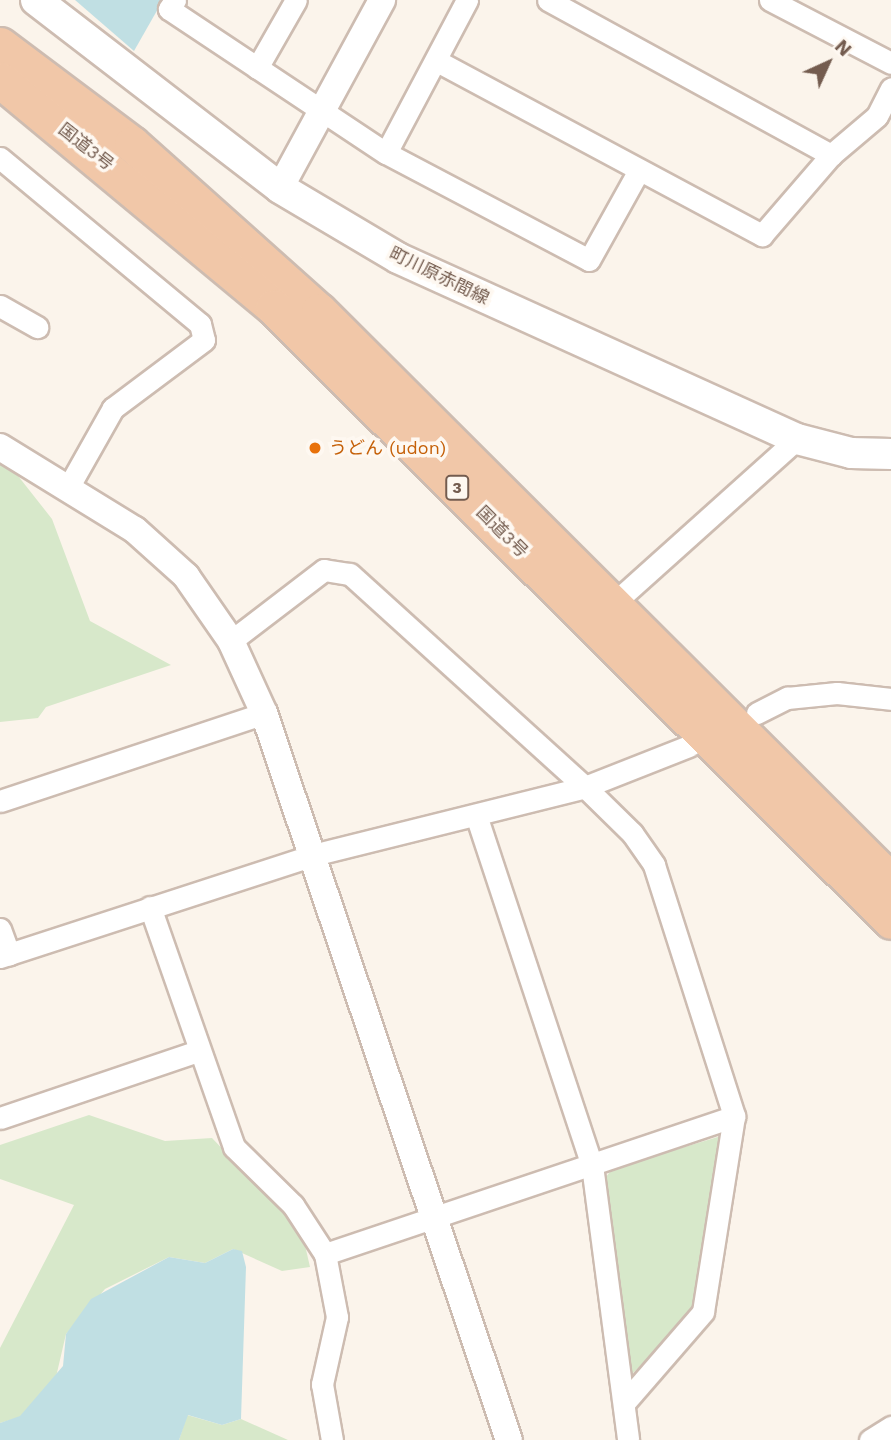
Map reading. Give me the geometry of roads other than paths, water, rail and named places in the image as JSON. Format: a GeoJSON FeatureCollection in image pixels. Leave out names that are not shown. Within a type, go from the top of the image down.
{"type":"FeatureCollection","features":[{"type":"Feature","properties":{"kind":"highway","name":"国道3号"},"geometry":{"type":"LineString","coordinates":[[0,45],[132,144],[231,232],[614,603],[891,881]]}},
{"type":"Feature","properties":{"kind":"highway","name":"国道3号"},"geometry":{"type":"LineString","coordinates":[[0,80],[273,307],[891,921]]}},
{"type":"Feature","properties":{"kind":"main road","name":"町川原赤間線"},"geometry":{"type":"LineString","coordinates":[[36,0],[280,188],[398,258],[797,439],[851,453],[891,454]]}},
{"type":"Feature","properties":{"kind":"street"},"geometry":{"type":"LineString","coordinates":[[175,0],[169,9],[321,114],[386,153],[589,260],[639,170]]}},
{"type":"Feature","properties":{"kind":"street"},"geometry":{"type":"LineString","coordinates":[[257,68],[296,0]]}},
{"type":"Feature","properties":{"kind":"street"},"geometry":{"type":"LineString","coordinates":[[280,188],[382,0]]}},
{"type":"Feature","properties":{"kind":"street"},"geometry":{"type":"LineString","coordinates":[[386,153],[467,0]]}},
{"type":"Feature","properties":{"kind":"street"},"geometry":{"type":"LineString","coordinates":[[548,0],[831,155]]}},
{"type":"Feature","properties":{"kind":"street"},"geometry":{"type":"LineString","coordinates":[[770,0],[891,63]]}},
{"type":"Feature","properties":{"kind":"street"},"geometry":{"type":"LineString","coordinates":[[437,61],[762,235],[831,155],[877,116],[891,88]]}},
{"type":"Feature","properties":{"kind":"street"},"geometry":{"type":"LineString","coordinates":[[1,165],[200,324],[204,340],[113,408],[69,486]]}},
{"type":"Feature","properties":{"kind":"street"},"geometry":{"type":"LineString","coordinates":[[0,306],[37,327]]}},
{"type":"Feature","properties":{"kind":"street"},"geometry":{"type":"LineString","coordinates":[[614,603],[797,439]]}},
{"type":"Feature","properties":{"kind":"street"},"geometry":{"type":"LineString","coordinates":[[0,447],[69,486],[135,530],[187,576],[231,641],[264,713],[509,1440]]}},
{"type":"Feature","properties":{"kind":"street"},"geometry":{"type":"LineString","coordinates":[[231,641],[324,570],[350,574],[585,787],[632,833],[653,865],[734,1116],[704,1312],[626,1401]]}},
{"type":"Feature","properties":{"kind":"street"},"geometry":{"type":"LineString","coordinates":[[757,713],[787,698],[837,693],[891,699]]}},
{"type":"Feature","properties":{"kind":"street"},"geometry":{"type":"LineString","coordinates":[[0,801],[264,713]]}},
{"type":"Feature","properties":{"kind":"street"},"geometry":{"type":"LineString","coordinates":[[0,929],[5,956],[313,855],[477,818],[585,787],[689,746]]}},
{"type":"Feature","properties":{"kind":"street"},"geometry":{"type":"LineString","coordinates":[[477,818],[592,1165],[626,1401],[628,1440]]}},
{"type":"Feature","properties":{"kind":"street"},"geometry":{"type":"LineString","coordinates":[[150,907],[198,1051],[234,1147],[293,1205],[325,1254],[337,1317],[322,1384],[332,1440]]}},
{"type":"Feature","properties":{"kind":"street"},"geometry":{"type":"LineString","coordinates":[[0,1118],[198,1051]]}},
{"type":"Feature","properties":{"kind":"street"},"geometry":{"type":"LineString","coordinates":[[325,1254],[433,1215],[592,1165],[734,1116]]}},
{"type":"Feature","properties":{"kind":"street"},"geometry":{"type":"LineString","coordinates":[[870,1440],[891,1427]]}},
{"type":"Feature","properties":{"kind":"water"},"geometry":{"type":"Polygon","coordinates":[[[75,0],[163,0],[134,51],[75,0]]]}},
{"type":"Feature","properties":{"kind":"water"},"geometry":{"type":"Polygon","coordinates":[[[233,1249],[242,1251],[246,1267],[241,1419],[222,1425],[188,1415],[179,1440],[0,1440],[0,1423],[20,1416],[63,1366],[66,1334],[91,1299],[169,1257],[205,1263],[233,1249]]]}},
{"type":"Feature","properties":{"kind":"place","name":"うどん (udon)"},"geometry":{"type":"Point","coordinates":[315,448]}}]}
